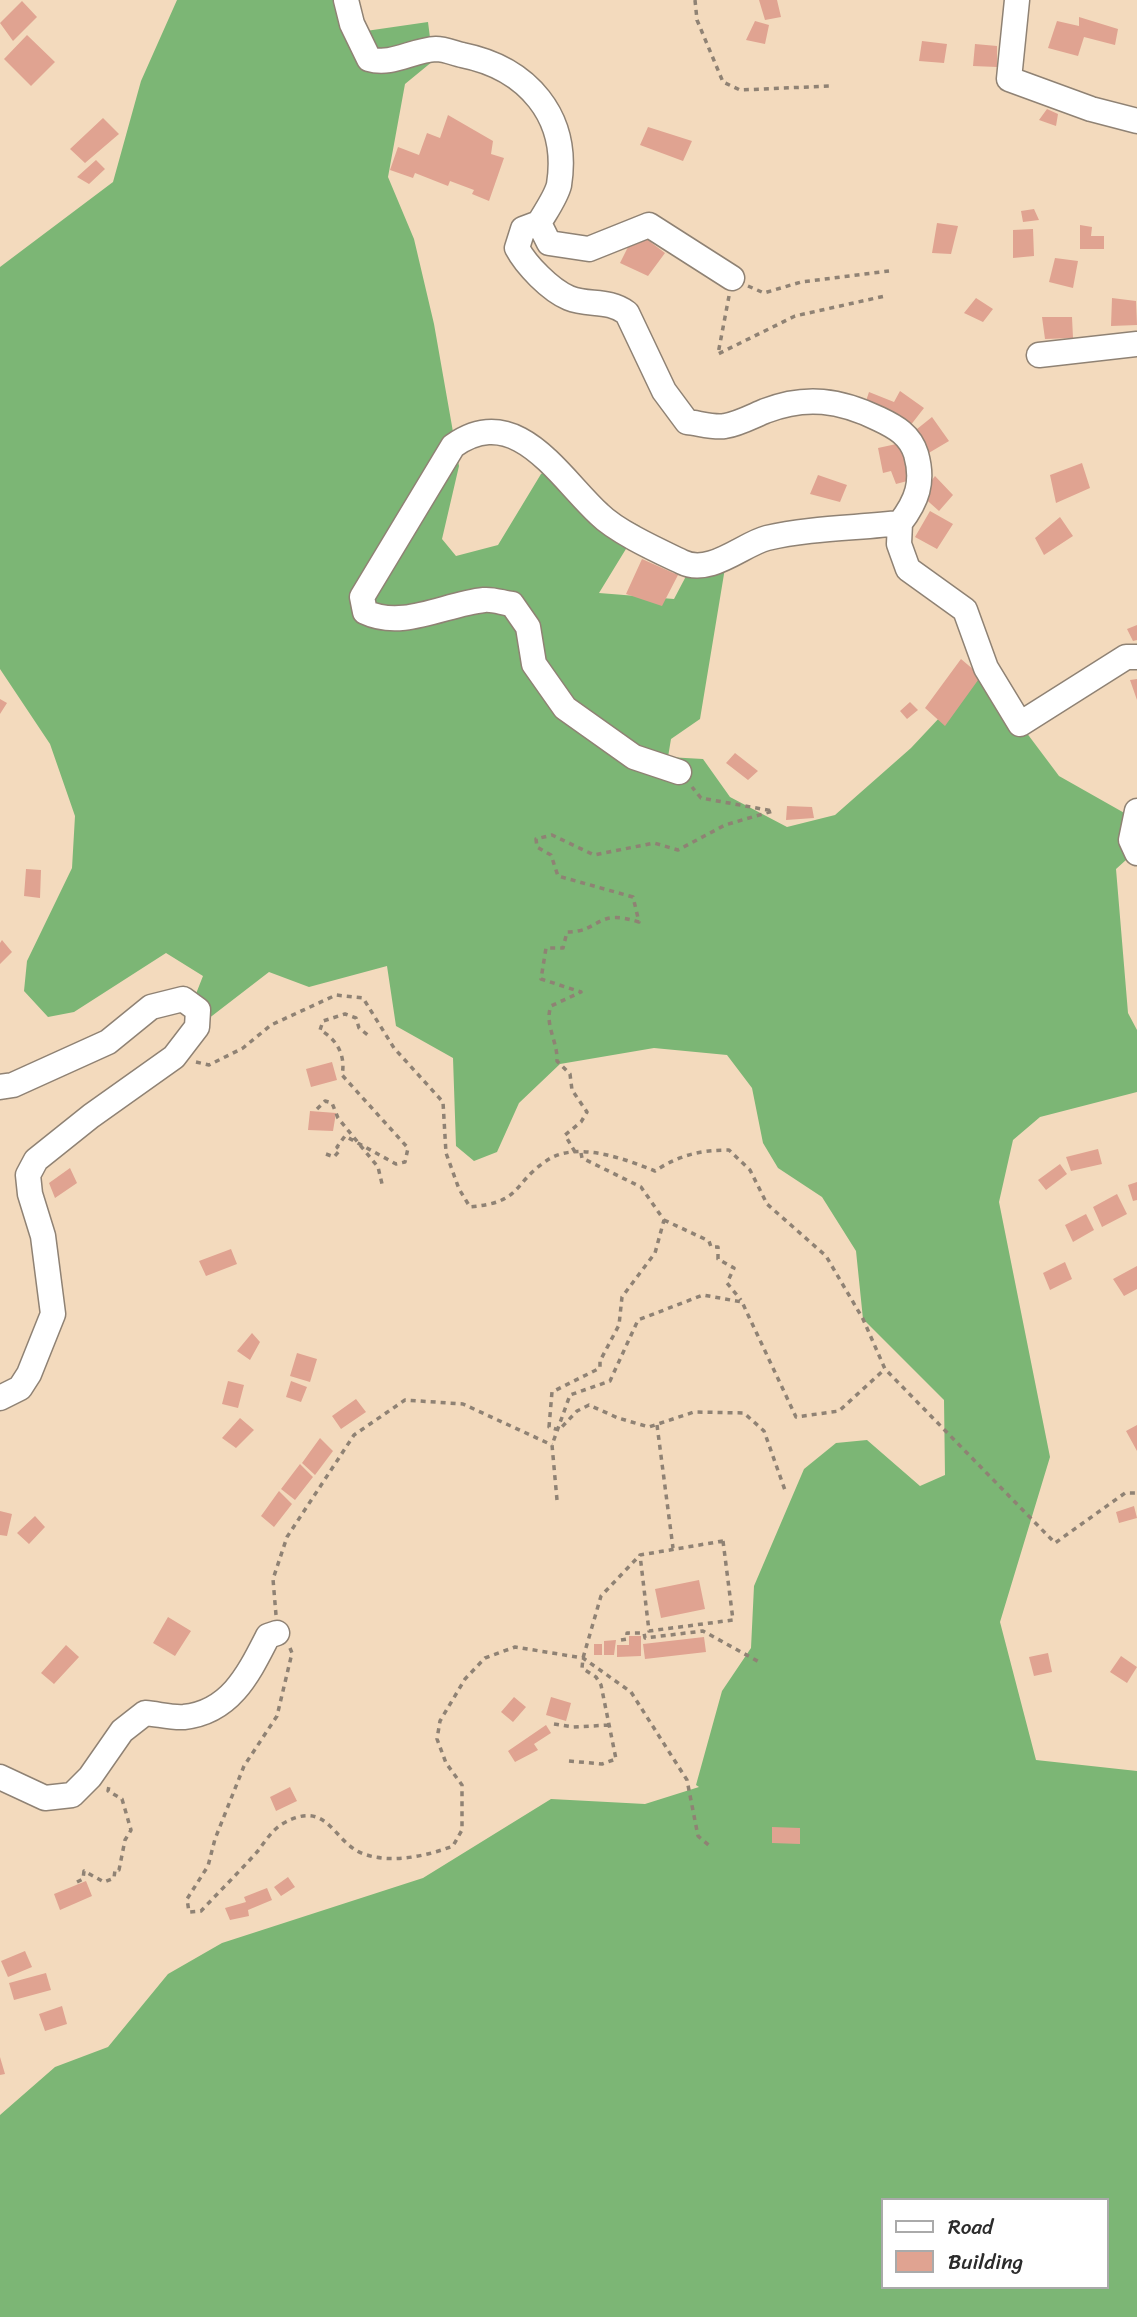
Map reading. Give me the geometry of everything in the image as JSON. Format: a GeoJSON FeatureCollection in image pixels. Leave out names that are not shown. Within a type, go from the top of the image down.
{"type":"FeatureCollection","features":[{"type":"Feature","properties":{"kind":"street"},"geometry":{"type":"LineString","coordinates":[[346,0],[352,24],[369,59],[381,62],[436,49],[488,60],[533,88],[553,124],[561,154],[558,188],[539,223],[523,229],[517,248],[526,265],[569,298],[617,306],[627,313],[664,391],[687,422],[724,427],[787,402],[824,400],[851,406],[898,428],[913,444],[921,470],[920,484],[913,507],[900,523],[899,544],[908,569],[965,610],[986,668],[1020,724],[1126,657],[1137,657]]}},
{"type":"Feature","properties":{"kind":"street"},"geometry":{"type":"LineString","coordinates":[[1017,0],[1009,79],[1137,121]]}},
{"type":"Feature","properties":{"kind":"street"},"geometry":{"type":"LineString","coordinates":[[539,223],[550,243],[589,249],[649,225],[732,278]]}},
{"type":"Feature","properties":{"kind":"street"},"geometry":{"type":"LineString","coordinates":[[1039,355],[1137,344]]}},
{"type":"Feature","properties":{"kind":"street"},"geometry":{"type":"LineString","coordinates":[[679,772],[634,757],[565,708],[534,664],[528,627],[512,604],[486,600],[407,618],[379,618],[365,612],[362,597],[453,446],[482,430],[507,432],[562,473],[600,516],[686,564],[722,561],[765,538],[900,523]]}},
{"type":"Feature","properties":{"kind":"street"},"geometry":{"type":"LineString","coordinates":[[1137,811],[1131,840],[1137,853]]}},
{"type":"Feature","properties":{"kind":"street"},"geometry":{"type":"LineString","coordinates":[[0,1087],[13,1085],[108,1042],[151,1007],[183,999],[198,1010],[197,1027],[174,1057],[91,1116],[36,1160],[29,1175],[30,1194],[43,1236],[53,1314],[29,1374],[20,1388],[0,1398]]}},
{"type":"Feature","properties":{"kind":"street"},"geometry":{"type":"LineString","coordinates":[[0,1777],[45,1798],[72,1795],[122,1731],[145,1713],[184,1717],[220,1707],[246,1679],[268,1636],[277,1633]]}},
{"type":"Feature","properties":{"kind":"path"},"geometry":{"type":"LineString","coordinates":[[695,0],[697,20],[723,82],[740,90],[830,86]]}},
{"type":"Feature","properties":{"kind":"path"},"geometry":{"type":"LineString","coordinates":[[885,296],[795,316],[718,354],[732,278],[764,293],[801,282],[889,271]]}},
{"type":"Feature","properties":{"kind":"path"},"geometry":{"type":"LineString","coordinates":[[575,1152],[565,1135],[581,1122],[587,1112],[572,1090],[570,1073],[557,1061],[558,1045],[548,1015],[551,1006],[581,992],[541,979],[546,948],[563,948],[567,933],[582,932],[598,920],[619,916],[639,922],[633,897],[558,876],[551,855],[537,847],[536,839],[552,835],[594,855],[654,843],[678,850],[725,825],[773,811],[701,798],[679,772]]}},
{"type":"Feature","properties":{"kind":"path"},"geometry":{"type":"LineString","coordinates":[[174,1057],[209,1065],[243,1048],[271,1025],[336,995],[363,998],[394,1048],[443,1102],[446,1153],[459,1189],[470,1207],[497,1205],[517,1191],[547,1160],[575,1152],[620,1157],[655,1171],[674,1158],[706,1150],[729,1150],[750,1170],[768,1204],[826,1256],[863,1319],[885,1369],[1055,1543],[1125,1493],[1137,1493]]}},
{"type":"Feature","properties":{"kind":"path"},"geometry":{"type":"LineString","coordinates":[[326,1154],[334,1157],[345,1136],[396,1164],[405,1162],[408,1148],[342,1075],[344,1063],[333,1037],[320,1030],[323,1021],[345,1014],[356,1018],[359,1028],[369,1036]]}},
{"type":"Feature","properties":{"kind":"path"},"geometry":{"type":"LineString","coordinates":[[317,1109],[325,1101],[332,1103],[338,1118],[378,1167],[383,1188]]}},
{"type":"Feature","properties":{"kind":"path"},"geometry":{"type":"LineString","coordinates":[[581,1153],[582,1158],[641,1187],[664,1220],[709,1241],[711,1247],[718,1247],[718,1259],[734,1268],[727,1283],[742,1302],[796,1417],[839,1411],[885,1369]]}},
{"type":"Feature","properties":{"kind":"path"},"geometry":{"type":"LineString","coordinates":[[559,1430],[550,1427],[552,1392],[600,1368],[600,1361],[619,1325],[622,1297],[655,1253],[664,1220]]}},
{"type":"Feature","properties":{"kind":"path"},"geometry":{"type":"LineString","coordinates":[[556,1500],[552,1445],[570,1395],[610,1381],[638,1320],[703,1295],[742,1302]]}},
{"type":"Feature","properties":{"kind":"path"},"geometry":{"type":"LineString","coordinates":[[552,1445],[463,1404],[405,1400],[354,1435],[287,1537],[273,1579],[277,1633],[286,1638],[292,1653],[277,1716],[244,1766],[215,1839],[208,1866],[187,1899],[189,1912],[201,1911],[280,1825],[299,1817],[321,1818],[333,1826],[349,1846],[373,1857],[426,1855],[453,1846],[462,1830],[462,1785],[446,1763],[437,1739],[440,1721],[464,1679],[485,1658],[515,1647],[583,1658],[631,1692],[687,1780],[698,1836],[712,1848]]}},
{"type":"Feature","properties":{"kind":"path"},"geometry":{"type":"LineString","coordinates":[[559,1430],[577,1411],[589,1405],[618,1418],[649,1427],[694,1412],[744,1413],[764,1431],[786,1493]]}},
{"type":"Feature","properties":{"kind":"path"},"geometry":{"type":"LineString","coordinates":[[657,1425],[673,1548]]}},
{"type":"Feature","properties":{"kind":"path"},"geometry":{"type":"LineString","coordinates":[[569,1761],[611,1763],[616,1759],[601,1685],[596,1677],[582,1668],[583,1658],[601,1596],[640,1555],[723,1541],[733,1620],[649,1631],[640,1555]]}},
{"type":"Feature","properties":{"kind":"path"},"geometry":{"type":"LineString","coordinates":[[621,1640],[627,1639],[627,1633],[643,1633],[645,1638],[703,1630],[761,1663]]}},
{"type":"Feature","properties":{"kind":"path"},"geometry":{"type":"LineString","coordinates":[[554,1724],[572,1727],[610,1726]]}},
{"type":"Feature","properties":{"kind":"path"},"geometry":{"type":"LineString","coordinates":[[77,1882],[83,1879],[83,1871],[104,1882],[114,1878],[115,1870],[119,1870],[125,1840],[131,1830],[122,1799],[108,1791],[109,1781],[94,1770]]}},
{"type":"Feature","properties":{"kind":"green space"},"geometry":{"type":"Polygon","coordinates":[[[177,0],[341,0],[352,33],[428,22],[433,61],[405,84],[388,177],[414,239],[434,324],[459,466],[442,539],[456,556],[498,545],[541,474],[560,461],[610,511],[640,526],[599,593],[674,599],[694,561],[725,568],[700,719],[671,739],[668,757],[703,759],[730,797],[787,827],[835,815],[911,748],[986,668],[1020,724],[1059,776],[1135,819],[1136,851],[1116,869],[1128,1013],[1137,1030],[1137,1092],[1040,1117],[1013,1140],[999,1202],[1050,1457],[1000,1622],[1036,1760],[1137,1771],[1137,2317],[0,2317],[0,2115],[55,2067],[108,2047],[168,1974],[222,1943],[423,1878],[551,1799],[645,1804],[699,1787],[696,1785],[722,1691],[751,1648],[754,1586],[804,1469],[836,1443],[867,1440],[920,1486],[945,1475],[944,1400],[863,1319],[856,1251],[822,1197],[778,1168],[763,1143],[752,1088],[727,1055],[654,1048],[560,1064],[519,1103],[497,1152],[474,1161],[456,1146],[453,1058],[396,1026],[387,966],[309,987],[269,972],[208,1019],[190,1009],[203,976],[166,953],[74,1012],[48,1017],[24,991],[27,961],[72,868],[75,816],[50,744],[0,669],[0,267],[113,182],[141,81],[177,0]]]}},
{"type":"Feature","properties":{"kind":"building"},"geometry":{"type":"Polygon","coordinates":[[[759,0],[777,0],[781,17],[765,20],[759,0]]]}},
{"type":"Feature","properties":{"kind":"building"},"geometry":{"type":"Polygon","coordinates":[[[22,1],[37,17],[13,41],[0,23],[22,1]]]}},
{"type":"Feature","properties":{"kind":"building"},"geometry":{"type":"Polygon","coordinates":[[[1079,17],[1118,29],[1115,45],[1084,37],[1078,56],[1048,48],[1057,21],[1079,26],[1079,17]]]}},
{"type":"Feature","properties":{"kind":"building"},"geometry":{"type":"Polygon","coordinates":[[[755,21],[769,25],[765,44],[746,40],[755,21]]]}},
{"type":"Feature","properties":{"kind":"building"},"geometry":{"type":"Polygon","coordinates":[[[27,35],[55,62],[31,86],[4,59],[27,35]]]}},
{"type":"Feature","properties":{"kind":"building"},"geometry":{"type":"Polygon","coordinates":[[[922,41],[947,44],[944,63],[919,61],[922,41]]]}},
{"type":"Feature","properties":{"kind":"building"},"geometry":{"type":"Polygon","coordinates":[[[975,44],[997,46],[997,67],[973,66],[975,44]]]}},
{"type":"Feature","properties":{"kind":"building"},"geometry":{"type":"Polygon","coordinates":[[[1047,109],[1058,114],[1056,126],[1039,120],[1047,109]]]}},
{"type":"Feature","properties":{"kind":"building"},"geometry":{"type":"Polygon","coordinates":[[[448,115],[493,141],[491,154],[504,158],[489,201],[472,194],[474,190],[450,181],[448,186],[415,173],[413,178],[390,170],[398,147],[419,155],[427,133],[440,138],[448,115]]]}},
{"type":"Feature","properties":{"kind":"building"},"geometry":{"type":"Polygon","coordinates":[[[103,118],[119,134],[85,163],[70,149],[103,118]]]}},
{"type":"Feature","properties":{"kind":"building"},"geometry":{"type":"Polygon","coordinates":[[[648,127],[692,141],[683,161],[640,145],[648,127]]]}},
{"type":"Feature","properties":{"kind":"building"},"geometry":{"type":"Polygon","coordinates":[[[96,160],[105,169],[89,184],[77,177],[96,160]]]}},
{"type":"Feature","properties":{"kind":"building"},"geometry":{"type":"Polygon","coordinates":[[[1034,209],[1039,220],[1023,222],[1021,211],[1034,209]]]}},
{"type":"Feature","properties":{"kind":"building"},"geometry":{"type":"Polygon","coordinates":[[[937,223],[958,226],[951,254],[932,253],[937,223]]]}},
{"type":"Feature","properties":{"kind":"building"},"geometry":{"type":"Polygon","coordinates":[[[1080,225],[1092,227],[1091,236],[1104,236],[1104,249],[1080,249],[1080,225]]]}},
{"type":"Feature","properties":{"kind":"building"},"geometry":{"type":"Polygon","coordinates":[[[1033,229],[1034,256],[1013,258],[1013,230],[1033,229]]]}},
{"type":"Feature","properties":{"kind":"building"},"geometry":{"type":"Polygon","coordinates":[[[636,231],[665,253],[648,276],[620,263],[636,231]]]}},
{"type":"Feature","properties":{"kind":"building"},"geometry":{"type":"Polygon","coordinates":[[[1055,258],[1078,261],[1073,288],[1049,282],[1055,258]]]}},
{"type":"Feature","properties":{"kind":"building"},"geometry":{"type":"Polygon","coordinates":[[[976,298],[993,309],[983,322],[964,313],[976,298]]]}},
{"type":"Feature","properties":{"kind":"building"},"geometry":{"type":"Polygon","coordinates":[[[1112,298],[1136,301],[1137,325],[1111,326],[1112,298]]]}},
{"type":"Feature","properties":{"kind":"building"},"geometry":{"type":"Polygon","coordinates":[[[1042,317],[1072,317],[1073,338],[1045,339],[1042,317]]]}},
{"type":"Feature","properties":{"kind":"building"},"geometry":{"type":"Polygon","coordinates":[[[900,391],[924,408],[910,426],[864,407],[869,392],[894,402],[900,391]]]}},
{"type":"Feature","properties":{"kind":"building"},"geometry":{"type":"Polygon","coordinates":[[[932,417],[949,441],[927,454],[912,433],[932,417]]]}},
{"type":"Feature","properties":{"kind":"building"},"geometry":{"type":"Polygon","coordinates":[[[901,443],[911,480],[896,484],[891,471],[883,473],[878,448],[901,443]]]}},
{"type":"Feature","properties":{"kind":"building"},"geometry":{"type":"Polygon","coordinates":[[[1082,463],[1090,488],[1056,503],[1050,475],[1082,463]]]}},
{"type":"Feature","properties":{"kind":"building"},"geometry":{"type":"Polygon","coordinates":[[[818,475],[847,485],[840,502],[810,494],[818,475]]]}},
{"type":"Feature","properties":{"kind":"building"},"geometry":{"type":"Polygon","coordinates":[[[935,476],[953,495],[939,511],[921,495],[935,476]]]}},
{"type":"Feature","properties":{"kind":"building"},"geometry":{"type":"Polygon","coordinates":[[[930,511],[953,524],[937,549],[915,537],[930,511]]]}},
{"type":"Feature","properties":{"kind":"building"},"geometry":{"type":"Polygon","coordinates":[[[1060,517],[1073,536],[1044,555],[1035,538],[1060,517]]]}},
{"type":"Feature","properties":{"kind":"building"},"geometry":{"type":"Polygon","coordinates":[[[642,559],[678,575],[662,606],[626,594],[642,559]]]}},
{"type":"Feature","properties":{"kind":"building"},"geometry":{"type":"Polygon","coordinates":[[[1137,625],[1137,640],[1133,641],[1127,629],[1137,625]]]}},
{"type":"Feature","properties":{"kind":"building"},"geometry":{"type":"Polygon","coordinates":[[[961,659],[981,676],[945,726],[925,708],[961,659]]]}},
{"type":"Feature","properties":{"kind":"building"},"geometry":{"type":"Polygon","coordinates":[[[1137,679],[1137,700],[1130,680],[1137,679]]]}},
{"type":"Feature","properties":{"kind":"building"},"geometry":{"type":"Polygon","coordinates":[[[0,699],[7,703],[0,714],[0,699]]]}},
{"type":"Feature","properties":{"kind":"building"},"geometry":{"type":"Polygon","coordinates":[[[910,702],[918,710],[907,719],[900,711],[910,702]]]}},
{"type":"Feature","properties":{"kind":"building"},"geometry":{"type":"Polygon","coordinates":[[[735,753],[758,771],[748,780],[726,763],[735,753]]]}},
{"type":"Feature","properties":{"kind":"building"},"geometry":{"type":"Polygon","coordinates":[[[787,806],[812,807],[814,818],[786,820],[787,806]]]}},
{"type":"Feature","properties":{"kind":"building"},"geometry":{"type":"Polygon","coordinates":[[[26,869],[41,870],[40,898],[24,896],[26,869]]]}},
{"type":"Feature","properties":{"kind":"building"},"geometry":{"type":"Polygon","coordinates":[[[2,940],[12,952],[0,964],[0,943],[2,940]]]}},
{"type":"Feature","properties":{"kind":"building"},"geometry":{"type":"Polygon","coordinates":[[[332,1062],[337,1080],[311,1087],[306,1069],[332,1062]]]}},
{"type":"Feature","properties":{"kind":"building"},"geometry":{"type":"Polygon","coordinates":[[[310,1111],[336,1113],[333,1131],[308,1130],[310,1111]]]}},
{"type":"Feature","properties":{"kind":"building"},"geometry":{"type":"Polygon","coordinates":[[[1098,1149],[1102,1164],[1071,1171],[1066,1157],[1098,1149]]]}},
{"type":"Feature","properties":{"kind":"building"},"geometry":{"type":"Polygon","coordinates":[[[1060,1164],[1067,1174],[1046,1190],[1038,1180],[1060,1164]]]}},
{"type":"Feature","properties":{"kind":"building"},"geometry":{"type":"Polygon","coordinates":[[[70,1168],[77,1183],[55,1198],[49,1183],[70,1168]]]}},
{"type":"Feature","properties":{"kind":"building"},"geometry":{"type":"Polygon","coordinates":[[[1137,1182],[1137,1200],[1133,1201],[1128,1185],[1137,1182]]]}},
{"type":"Feature","properties":{"kind":"building"},"geometry":{"type":"Polygon","coordinates":[[[1117,1194],[1127,1214],[1102,1227],[1093,1207],[1117,1194]]]}},
{"type":"Feature","properties":{"kind":"building"},"geometry":{"type":"Polygon","coordinates":[[[1086,1214],[1094,1230],[1073,1242],[1065,1225],[1086,1214]]]}},
{"type":"Feature","properties":{"kind":"building"},"geometry":{"type":"Polygon","coordinates":[[[231,1249],[237,1264],[206,1276],[199,1261],[231,1249]]]}},
{"type":"Feature","properties":{"kind":"building"},"geometry":{"type":"Polygon","coordinates":[[[1065,1262],[1072,1279],[1050,1290],[1043,1273],[1065,1262]]]}},
{"type":"Feature","properties":{"kind":"building"},"geometry":{"type":"Polygon","coordinates":[[[1137,1266],[1137,1289],[1124,1296],[1113,1279],[1137,1266]]]}},
{"type":"Feature","properties":{"kind":"building"},"geometry":{"type":"Polygon","coordinates":[[[252,1333],[260,1342],[250,1360],[237,1351],[252,1333]]]}},
{"type":"Feature","properties":{"kind":"building"},"geometry":{"type":"Polygon","coordinates":[[[297,1353],[317,1359],[310,1382],[290,1376],[297,1353]]]}},
{"type":"Feature","properties":{"kind":"building"},"geometry":{"type":"Polygon","coordinates":[[[228,1381],[244,1385],[238,1408],[222,1404],[228,1381]]]}},
{"type":"Feature","properties":{"kind":"building"},"geometry":{"type":"Polygon","coordinates":[[[291,1381],[307,1387],[301,1402],[286,1397],[291,1381]]]}},
{"type":"Feature","properties":{"kind":"building"},"geometry":{"type":"Polygon","coordinates":[[[356,1399],[366,1412],[341,1429],[332,1416],[356,1399]]]}},
{"type":"Feature","properties":{"kind":"building"},"geometry":{"type":"Polygon","coordinates":[[[240,1418],[254,1430],[236,1448],[222,1438],[240,1418]]]}},
{"type":"Feature","properties":{"kind":"building"},"geometry":{"type":"Polygon","coordinates":[[[1137,1425],[1137,1451],[1126,1431],[1137,1425]]]}},
{"type":"Feature","properties":{"kind":"building"},"geometry":{"type":"Polygon","coordinates":[[[320,1438],[333,1451],[315,1475],[302,1463],[320,1438]]]}},
{"type":"Feature","properties":{"kind":"building"},"geometry":{"type":"Polygon","coordinates":[[[300,1464],[313,1477],[295,1500],[281,1489],[300,1464]]]}},
{"type":"Feature","properties":{"kind":"building"},"geometry":{"type":"Polygon","coordinates":[[[279,1491],[292,1504],[274,1527],[261,1516],[279,1491]]]}},
{"type":"Feature","properties":{"kind":"building"},"geometry":{"type":"Polygon","coordinates":[[[1134,1506],[1137,1518],[1119,1523],[1116,1512],[1134,1506]]]}},
{"type":"Feature","properties":{"kind":"building"},"geometry":{"type":"Polygon","coordinates":[[[0,1511],[12,1514],[7,1536],[0,1535],[0,1511]]]}},
{"type":"Feature","properties":{"kind":"building"},"geometry":{"type":"Polygon","coordinates":[[[35,1516],[45,1527],[29,1544],[17,1533],[35,1516]]]}},
{"type":"Feature","properties":{"kind":"building"},"geometry":{"type":"Polygon","coordinates":[[[699,1580],[705,1609],[661,1618],[655,1589],[699,1580]]]}},
{"type":"Feature","properties":{"kind":"building"},"geometry":{"type":"Polygon","coordinates":[[[168,1617],[191,1631],[175,1656],[153,1643],[168,1617]]]}},
{"type":"Feature","properties":{"kind":"building"},"geometry":{"type":"Polygon","coordinates":[[[629,1636],[641,1636],[641,1656],[617,1657],[617,1645],[629,1645],[629,1636]]]}},
{"type":"Feature","properties":{"kind":"building"},"geometry":{"type":"Polygon","coordinates":[[[704,1637],[706,1652],[645,1659],[643,1644],[704,1637]]]}},
{"type":"Feature","properties":{"kind":"building"},"geometry":{"type":"Polygon","coordinates":[[[616,1640],[614,1655],[604,1655],[604,1641],[616,1640]]]}},
{"type":"Feature","properties":{"kind":"building"},"geometry":{"type":"Polygon","coordinates":[[[594,1644],[602,1644],[602,1655],[594,1655],[594,1644]]]}},
{"type":"Feature","properties":{"kind":"building"},"geometry":{"type":"Polygon","coordinates":[[[66,1645],[79,1657],[54,1684],[41,1673],[66,1645]]]}},
{"type":"Feature","properties":{"kind":"building"},"geometry":{"type":"Polygon","coordinates":[[[1048,1653],[1052,1672],[1034,1676],[1029,1657],[1048,1653]]]}},
{"type":"Feature","properties":{"kind":"building"},"geometry":{"type":"Polygon","coordinates":[[[1121,1656],[1137,1667],[1127,1683],[1110,1672],[1121,1656]]]}},
{"type":"Feature","properties":{"kind":"building"},"geometry":{"type":"Polygon","coordinates":[[[514,1697],[526,1707],[513,1722],[501,1712],[514,1697]]]}},
{"type":"Feature","properties":{"kind":"building"},"geometry":{"type":"Polygon","coordinates":[[[551,1697],[571,1703],[566,1721],[546,1715],[551,1697]]]}},
{"type":"Feature","properties":{"kind":"building"},"geometry":{"type":"Polygon","coordinates":[[[546,1725],[551,1733],[534,1744],[538,1750],[515,1762],[508,1751],[546,1725]]]}},
{"type":"Feature","properties":{"kind":"building"},"geometry":{"type":"Polygon","coordinates":[[[290,1787],[297,1801],[276,1811],[270,1797],[290,1787]]]}},
{"type":"Feature","properties":{"kind":"building"},"geometry":{"type":"Polygon","coordinates":[[[772,1827],[800,1828],[800,1844],[772,1843],[772,1827]]]}},
{"type":"Feature","properties":{"kind":"building"},"geometry":{"type":"Polygon","coordinates":[[[288,1877],[295,1887],[281,1896],[274,1887],[288,1877]]]}},
{"type":"Feature","properties":{"kind":"building"},"geometry":{"type":"Polygon","coordinates":[[[86,1881],[92,1896],[60,1910],[54,1894],[86,1881]]]}},
{"type":"Feature","properties":{"kind":"building"},"geometry":{"type":"Polygon","coordinates":[[[267,1888],[272,1900],[248,1910],[249,1916],[230,1920],[225,1908],[246,1902],[244,1897],[267,1888]]]}},
{"type":"Feature","properties":{"kind":"building"},"geometry":{"type":"Polygon","coordinates":[[[25,1951],[32,1967],[8,1977],[1,1961],[25,1951]]]}},
{"type":"Feature","properties":{"kind":"building"},"geometry":{"type":"Polygon","coordinates":[[[46,1973],[51,1990],[14,2000],[9,1983],[46,1973]]]}},
{"type":"Feature","properties":{"kind":"building"},"geometry":{"type":"Polygon","coordinates":[[[62,2006],[67,2024],[45,2031],[39,2014],[62,2006]]]}},
{"type":"Feature","properties":{"kind":"building"},"geometry":{"type":"Polygon","coordinates":[[[0,2057],[5,2074],[0,2075],[0,2057]]]}}]}
